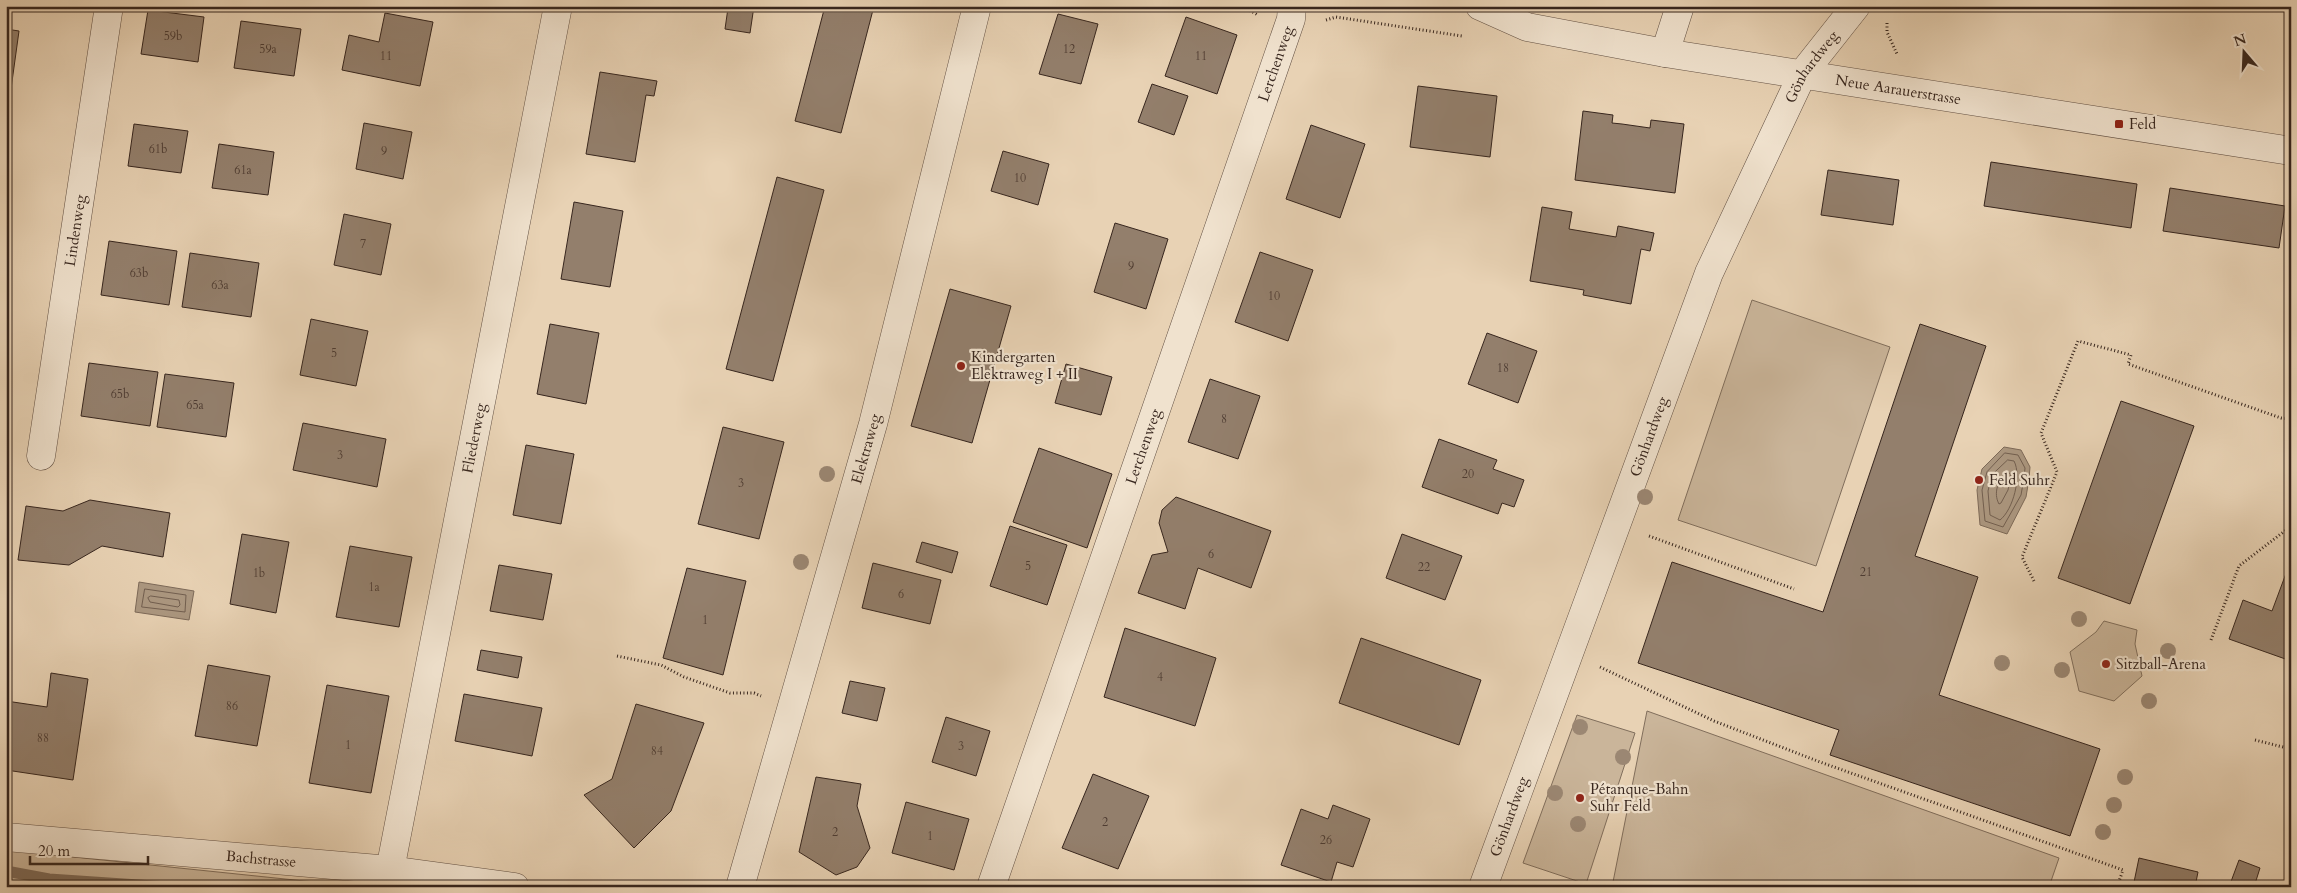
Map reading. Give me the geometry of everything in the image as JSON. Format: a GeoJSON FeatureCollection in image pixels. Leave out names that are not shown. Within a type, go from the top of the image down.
{"type":"FeatureCollection","features":[{"type":"Feature","properties":{"kind":"street","name":"Lindenweg"},"geometry":{"type":"LineString","coordinates":[[42,456],[108,6]]}},
{"type":"Feature","properties":{"kind":"street","name":"Fliederweg"},"geometry":{"type":"LineString","coordinates":[[390,870],[558,6]]}},
{"type":"Feature","properties":{"kind":"street","name":"Elektraweg"},"geometry":{"type":"LineString","coordinates":[[740,887],[873,424],[977,6]]}},
{"type":"Feature","properties":{"kind":"street","name":"Lerchenweg"},"geometry":{"type":"LineString","coordinates":[[991,887],[1291,19],[1292,6]]}},
{"type":"Feature","properties":{"kind":"street","name":"Neue Aarauerstrasse"},"geometry":{"type":"LineString","coordinates":[[1480,6],[1527,27],[1665,53],[1803,73],[2291,151]]}},
{"type":"Feature","properties":{"kind":"street"},"geometry":{"type":"LineString","coordinates":[[1665,53],[1680,6]]}},
{"type":"Feature","properties":{"kind":"street","name":"Gönhardweg"},"geometry":{"type":"LineString","coordinates":[[1483,887],[1618,525],[1709,273],[1803,73],[1856,6]]}},
{"type":"Feature","properties":{"kind":"street","name":"Bachstrasse"},"geometry":{"type":"LineString","coordinates":[[6,837],[390,870],[515,887]]}},
{"type":"Feature","properties":{"kind":"path"},"geometry":{"type":"LineString","coordinates":[[2034,581],[2022,557],[2057,472],[2041,433],[2078,341],[2131,355],[2128,364],[2281,418],[2291,419]]}},
{"type":"Feature","properties":{"kind":"path"},"geometry":{"type":"LineString","coordinates":[[2211,640],[2239,566],[2286,530],[2291,518]]}},
{"type":"Feature","properties":{"kind":"path"},"geometry":{"type":"LineString","coordinates":[[1618,525],[1794,589]]}},
{"type":"Feature","properties":{"kind":"path"},"geometry":{"type":"LineString","coordinates":[[1570,653],[1732,728],[1830,766],[2123,870],[2117,887]]}},
{"type":"Feature","properties":{"kind":"path"},"geometry":{"type":"LineString","coordinates":[[617,656],[660,665],[684,677],[730,693],[754,693],[791,709]]}},
{"type":"Feature","properties":{"kind":"path"},"geometry":{"type":"LineString","coordinates":[[2255,740],[2291,749]]}},
{"type":"Feature","properties":{"kind":"shaded area"},"geometry":{"type":"Polygon","coordinates":[[[1752,300],[1890,347],[1816,566],[1678,520],[1752,300]]]}},
{"type":"Feature","properties":{"kind":"shaded area","name":"Sitzball-Arena"},"geometry":{"type":"Polygon","coordinates":[[[2104,621],[2137,630],[2135,644],[2142,676],[2114,701],[2079,691],[2070,652],[2096,632],[2104,621]]]}},
{"type":"Feature","properties":{"kind":"shaded area"},"geometry":{"type":"Polygon","coordinates":[[[1647,711],[2059,858],[2049,887],[1612,887],[1647,711]]]}},
{"type":"Feature","properties":{"kind":"shaded area","name":"Pétanque-Bahn Suhr Feld"},"geometry":{"type":"Polygon","coordinates":[[[1577,715],[1635,733],[1586,884],[1523,863],[1577,715]]]}},
{"type":"Feature","properties":{"kind":"shaded area"},"geometry":{"type":"Polygon","coordinates":[[[6,850],[362,887],[6,887],[6,850]]]}},
{"type":"Feature","properties":{"kind":"water"},"geometry":{"type":"Polygon","coordinates":[[[2004,447],[2021,450],[2030,467],[2026,497],[2007,534],[1980,525],[1977,490],[1982,469],[2004,447]]]}},
{"type":"Feature","properties":{"kind":"water"},"geometry":{"type":"Polygon","coordinates":[[[139,582],[194,591],[189,620],[135,612],[139,582]]]}},
{"type":"Feature","properties":{"kind":"building"},"geometry":{"type":"Polygon","coordinates":[[[715,6],[754,6],[750,33],[725,29],[728,8],[715,6]]]}},
{"type":"Feature","properties":{"kind":"building"},"geometry":{"type":"Polygon","coordinates":[[[825,6],[874,6],[841,133],[795,121],[825,6]]]}},
{"type":"Feature","properties":{"kind":"building"},"geometry":{"type":"Polygon","coordinates":[[[148,10],[204,17],[198,62],[141,54],[148,10]]]}},
{"type":"Feature","properties":{"kind":"building"},"geometry":{"type":"Polygon","coordinates":[[[385,13],[433,22],[420,86],[342,70],[349,35],[379,42],[385,13]]]}},
{"type":"Feature","properties":{"kind":"building"},"geometry":{"type":"Polygon","coordinates":[[[1058,14],[1098,24],[1081,84],[1039,74],[1058,14]]]}},
{"type":"Feature","properties":{"kind":"building"},"geometry":{"type":"Polygon","coordinates":[[[1186,17],[1237,35],[1217,94],[1165,76],[1186,17]]]}},
{"type":"Feature","properties":{"kind":"building"},"geometry":{"type":"Polygon","coordinates":[[[241,21],[301,29],[294,76],[234,68],[241,21]]]}},
{"type":"Feature","properties":{"kind":"building"},"geometry":{"type":"Polygon","coordinates":[[[6,29],[19,31],[6,125],[6,29]]]}},
{"type":"Feature","properties":{"kind":"building"},"geometry":{"type":"Polygon","coordinates":[[[600,72],[657,81],[654,96],[646,95],[635,162],[586,154],[600,72]]]}},
{"type":"Feature","properties":{"kind":"building"},"geometry":{"type":"Polygon","coordinates":[[[1152,84],[1188,96],[1174,135],[1138,122],[1152,84]]]}},
{"type":"Feature","properties":{"kind":"building"},"geometry":{"type":"Polygon","coordinates":[[[1418,86],[1497,96],[1490,157],[1410,147],[1418,86]]]}},
{"type":"Feature","properties":{"kind":"building"},"geometry":{"type":"Polygon","coordinates":[[[1583,111],[1613,115],[1612,123],[1650,128],[1651,120],[1684,124],[1675,193],[1575,180],[1583,111]]]}},
{"type":"Feature","properties":{"kind":"building"},"geometry":{"type":"Polygon","coordinates":[[[364,123],[412,132],[403,179],[356,169],[364,123]]]}},
{"type":"Feature","properties":{"kind":"building"},"geometry":{"type":"Polygon","coordinates":[[[134,124],[188,131],[181,173],[128,166],[134,124]]]}},
{"type":"Feature","properties":{"kind":"building"},"geometry":{"type":"Polygon","coordinates":[[[1311,125],[1365,144],[1340,218],[1286,199],[1311,125]]]}},
{"type":"Feature","properties":{"kind":"building"},"geometry":{"type":"Polygon","coordinates":[[[219,144],[274,152],[268,195],[212,188],[219,144]]]}},
{"type":"Feature","properties":{"kind":"building"},"geometry":{"type":"Polygon","coordinates":[[[1003,151],[1049,164],[1038,205],[991,191],[1003,151]]]}},
{"type":"Feature","properties":{"kind":"building"},"geometry":{"type":"Polygon","coordinates":[[[1991,162],[2137,184],[2131,228],[1984,206],[1991,162]]]}},
{"type":"Feature","properties":{"kind":"building"},"geometry":{"type":"Polygon","coordinates":[[[1828,170],[1899,180],[1893,225],[1821,215],[1828,170]]]}},
{"type":"Feature","properties":{"kind":"building"},"geometry":{"type":"Polygon","coordinates":[[[777,177],[824,190],[773,381],[726,369],[777,177]]]}},
{"type":"Feature","properties":{"kind":"building"},"geometry":{"type":"Polygon","coordinates":[[[2170,188],[2285,206],[2279,248],[2163,231],[2170,188]]]}},
{"type":"Feature","properties":{"kind":"building"},"geometry":{"type":"Polygon","coordinates":[[[574,202],[623,211],[610,287],[561,279],[574,202]]]}},
{"type":"Feature","properties":{"kind":"building"},"geometry":{"type":"Polygon","coordinates":[[[1542,207],[1572,212],[1569,229],[1616,237],[1618,226],[1654,233],[1650,251],[1641,249],[1631,304],[1583,295],[1584,290],[1530,281],[1542,207]]]}},
{"type":"Feature","properties":{"kind":"building"},"geometry":{"type":"Polygon","coordinates":[[[344,214],[391,224],[381,275],[334,265],[344,214]]]}},
{"type":"Feature","properties":{"kind":"building"},"geometry":{"type":"Polygon","coordinates":[[[1115,223],[1168,239],[1146,309],[1094,292],[1115,223]]]}},
{"type":"Feature","properties":{"kind":"building"},"geometry":{"type":"Polygon","coordinates":[[[109,241],[177,251],[169,305],[101,295],[109,241]]]}},
{"type":"Feature","properties":{"kind":"building"},"geometry":{"type":"Polygon","coordinates":[[[1260,252],[1313,270],[1288,341],[1235,322],[1260,252]]]}},
{"type":"Feature","properties":{"kind":"building"},"geometry":{"type":"Polygon","coordinates":[[[190,253],[259,263],[251,317],[182,307],[190,253]]]}},
{"type":"Feature","properties":{"kind":"building","name":"Kindergarten Elektraweg I + II"},"geometry":{"type":"Polygon","coordinates":[[[950,289],[1011,306],[972,443],[911,426],[950,289]]]}},
{"type":"Feature","properties":{"kind":"building"},"geometry":{"type":"Polygon","coordinates":[[[311,319],[368,331],[356,386],[300,375],[311,319]]]}},
{"type":"Feature","properties":{"kind":"building"},"geometry":{"type":"Polygon","coordinates":[[[550,324],[599,333],[586,404],[537,394],[550,324]]]}},
{"type":"Feature","properties":{"kind":"building"},"geometry":{"type":"Polygon","coordinates":[[[1920,324],[1986,346],[1915,556],[1978,577],[1939,695],[2100,749],[2070,836],[1830,755],[1839,730],[1638,663],[1672,562],[1823,612],[1920,324]]]}},
{"type":"Feature","properties":{"kind":"building"},"geometry":{"type":"Polygon","coordinates":[[[1487,333],[1537,351],[1518,403],[1468,384],[1487,333]]]}},
{"type":"Feature","properties":{"kind":"building"},"geometry":{"type":"Polygon","coordinates":[[[89,363],[158,372],[150,426],[81,416],[89,363]]]}},
{"type":"Feature","properties":{"kind":"building"},"geometry":{"type":"Polygon","coordinates":[[[1066,364],[1112,377],[1101,415],[1055,403],[1066,364]]]}},
{"type":"Feature","properties":{"kind":"building"},"geometry":{"type":"Polygon","coordinates":[[[165,374],[234,383],[226,437],[157,427],[165,374]]]}},
{"type":"Feature","properties":{"kind":"building"},"geometry":{"type":"Polygon","coordinates":[[[1210,379],[1260,396],[1238,459],[1188,442],[1210,379]]]}},
{"type":"Feature","properties":{"kind":"building"},"geometry":{"type":"Polygon","coordinates":[[[2121,401],[2194,426],[2130,604],[2058,578],[2121,401]]]}},
{"type":"Feature","properties":{"kind":"building"},"geometry":{"type":"Polygon","coordinates":[[[303,423],[386,439],[377,487],[293,470],[303,423]]]}},
{"type":"Feature","properties":{"kind":"building"},"geometry":{"type":"Polygon","coordinates":[[[723,427],[784,442],[759,539],[698,524],[723,427]]]}},
{"type":"Feature","properties":{"kind":"building"},"geometry":{"type":"Polygon","coordinates":[[[1439,439],[1497,460],[1493,469],[1524,480],[1514,507],[1502,503],[1498,514],[1422,487],[1439,439]]]}},
{"type":"Feature","properties":{"kind":"building"},"geometry":{"type":"Polygon","coordinates":[[[526,445],[574,454],[561,524],[513,515],[526,445]]]}},
{"type":"Feature","properties":{"kind":"building"},"geometry":{"type":"Polygon","coordinates":[[[1039,448],[1112,474],[1087,548],[1013,522],[1039,448]]]}},
{"type":"Feature","properties":{"kind":"building"},"geometry":{"type":"Polygon","coordinates":[[[1176,497],[1271,531],[1251,588],[1198,568],[1185,609],[1138,593],[1152,555],[1168,552],[1159,523],[1162,510],[1176,497]]]}},
{"type":"Feature","properties":{"kind":"building"},"geometry":{"type":"Polygon","coordinates":[[[90,500],[170,513],[163,557],[102,546],[69,565],[18,560],[26,506],[63,511],[90,500]]]}},
{"type":"Feature","properties":{"kind":"building"},"geometry":{"type":"Polygon","coordinates":[[[1010,526],[1067,545],[1047,605],[990,586],[1010,526]]]}},
{"type":"Feature","properties":{"kind":"building"},"geometry":{"type":"Polygon","coordinates":[[[242,534],[289,542],[276,613],[230,604],[242,534]]]}},
{"type":"Feature","properties":{"kind":"building"},"geometry":{"type":"Polygon","coordinates":[[[1402,534],[1462,556],[1445,600],[1386,578],[1402,534]]]}},
{"type":"Feature","properties":{"kind":"building"},"geometry":{"type":"Polygon","coordinates":[[[922,542],[958,552],[952,573],[916,562],[922,542]]]}},
{"type":"Feature","properties":{"kind":"building"},"geometry":{"type":"Polygon","coordinates":[[[350,546],[412,557],[399,627],[336,617],[350,546]]]}},
{"type":"Feature","properties":{"kind":"building"},"geometry":{"type":"Polygon","coordinates":[[[2291,560],[2291,661],[2229,639],[2243,600],[2272,611],[2291,560]]]}},
{"type":"Feature","properties":{"kind":"building"},"geometry":{"type":"Polygon","coordinates":[[[873,563],[941,580],[930,624],[862,608],[873,563]]]}},
{"type":"Feature","properties":{"kind":"building"},"geometry":{"type":"Polygon","coordinates":[[[499,565],[552,574],[543,620],[490,611],[499,565]]]}},
{"type":"Feature","properties":{"kind":"building"},"geometry":{"type":"Polygon","coordinates":[[[687,568],[746,581],[723,675],[663,658],[687,568]]]}},
{"type":"Feature","properties":{"kind":"building"},"geometry":{"type":"Polygon","coordinates":[[[1125,628],[1216,658],[1195,726],[1104,697],[1125,628]]]}},
{"type":"Feature","properties":{"kind":"building"},"geometry":{"type":"Polygon","coordinates":[[[1361,638],[1481,680],[1459,745],[1339,703],[1361,638]]]}},
{"type":"Feature","properties":{"kind":"building"},"geometry":{"type":"Polygon","coordinates":[[[481,650],[522,657],[518,678],[477,670],[481,650]]]}},
{"type":"Feature","properties":{"kind":"building"},"geometry":{"type":"Polygon","coordinates":[[[208,665],[270,676],[257,746],[195,736],[208,665]]]}},
{"type":"Feature","properties":{"kind":"building"},"geometry":{"type":"Polygon","coordinates":[[[51,673],[88,679],[73,780],[6,770],[6,701],[47,707],[51,673]]]}},
{"type":"Feature","properties":{"kind":"building"},"geometry":{"type":"Polygon","coordinates":[[[850,681],[885,688],[877,721],[842,713],[850,681]]]}},
{"type":"Feature","properties":{"kind":"building"},"geometry":{"type":"Polygon","coordinates":[[[327,685],[389,696],[371,793],[309,783],[327,685]]]}},
{"type":"Feature","properties":{"kind":"building"},"geometry":{"type":"Polygon","coordinates":[[[464,694],[542,708],[532,756],[455,741],[464,694]]]}},
{"type":"Feature","properties":{"kind":"building"},"geometry":{"type":"Polygon","coordinates":[[[636,704],[704,723],[671,811],[634,848],[584,795],[612,779],[636,704]]]}},
{"type":"Feature","properties":{"kind":"building"},"geometry":{"type":"Polygon","coordinates":[[[946,717],[990,731],[976,776],[932,762],[946,717]]]}},
{"type":"Feature","properties":{"kind":"building"},"geometry":{"type":"Polygon","coordinates":[[[1093,774],[1149,796],[1118,869],[1062,848],[1093,774]]]}},
{"type":"Feature","properties":{"kind":"building"},"geometry":{"type":"Polygon","coordinates":[[[816,777],[861,784],[857,806],[870,848],[857,867],[836,875],[799,852],[816,777]]]}},
{"type":"Feature","properties":{"kind":"building"},"geometry":{"type":"Polygon","coordinates":[[[906,802],[969,819],[954,870],[892,853],[906,802]]]}},
{"type":"Feature","properties":{"kind":"building"},"geometry":{"type":"Polygon","coordinates":[[[1333,805],[1370,819],[1353,867],[1337,862],[1331,882],[1281,865],[1301,809],[1328,819],[1333,805]]]}},
{"type":"Feature","properties":{"kind":"building"},"geometry":{"type":"Polygon","coordinates":[[[2139,858],[2198,872],[2195,887],[2133,887],[2139,858]]]}},
{"type":"Feature","properties":{"kind":"building"},"geometry":{"type":"Polygon","coordinates":[[[2239,860],[2260,868],[2254,887],[2229,887],[2239,860]]]}},
{"type":"Feature","properties":{"kind":"waterway"},"geometry":{"type":"LineString","coordinates":[[6,871],[49,879],[168,887]]}},
{"type":"Feature","properties":{"kind":"place","name":"Feld"},"geometry":{"type":"Point","coordinates":[2119,124]}},
{"type":"Feature","properties":{"kind":"place","name":"Kindergarten Elektraweg I + II"},"geometry":{"type":"Point","coordinates":[961,366]}},
{"type":"Feature","properties":{"kind":"place","name":"Feld Suhr"},"geometry":{"type":"Point","coordinates":[1979,480]}},
{"type":"Feature","properties":{"kind":"place","name":"Sitzball-Arena"},"geometry":{"type":"Point","coordinates":[2106,664]}},
{"type":"Feature","properties":{"kind":"place","name":"Pétanque-Bahn Suhr Feld"},"geometry":{"type":"Point","coordinates":[1580,798]}}]}
